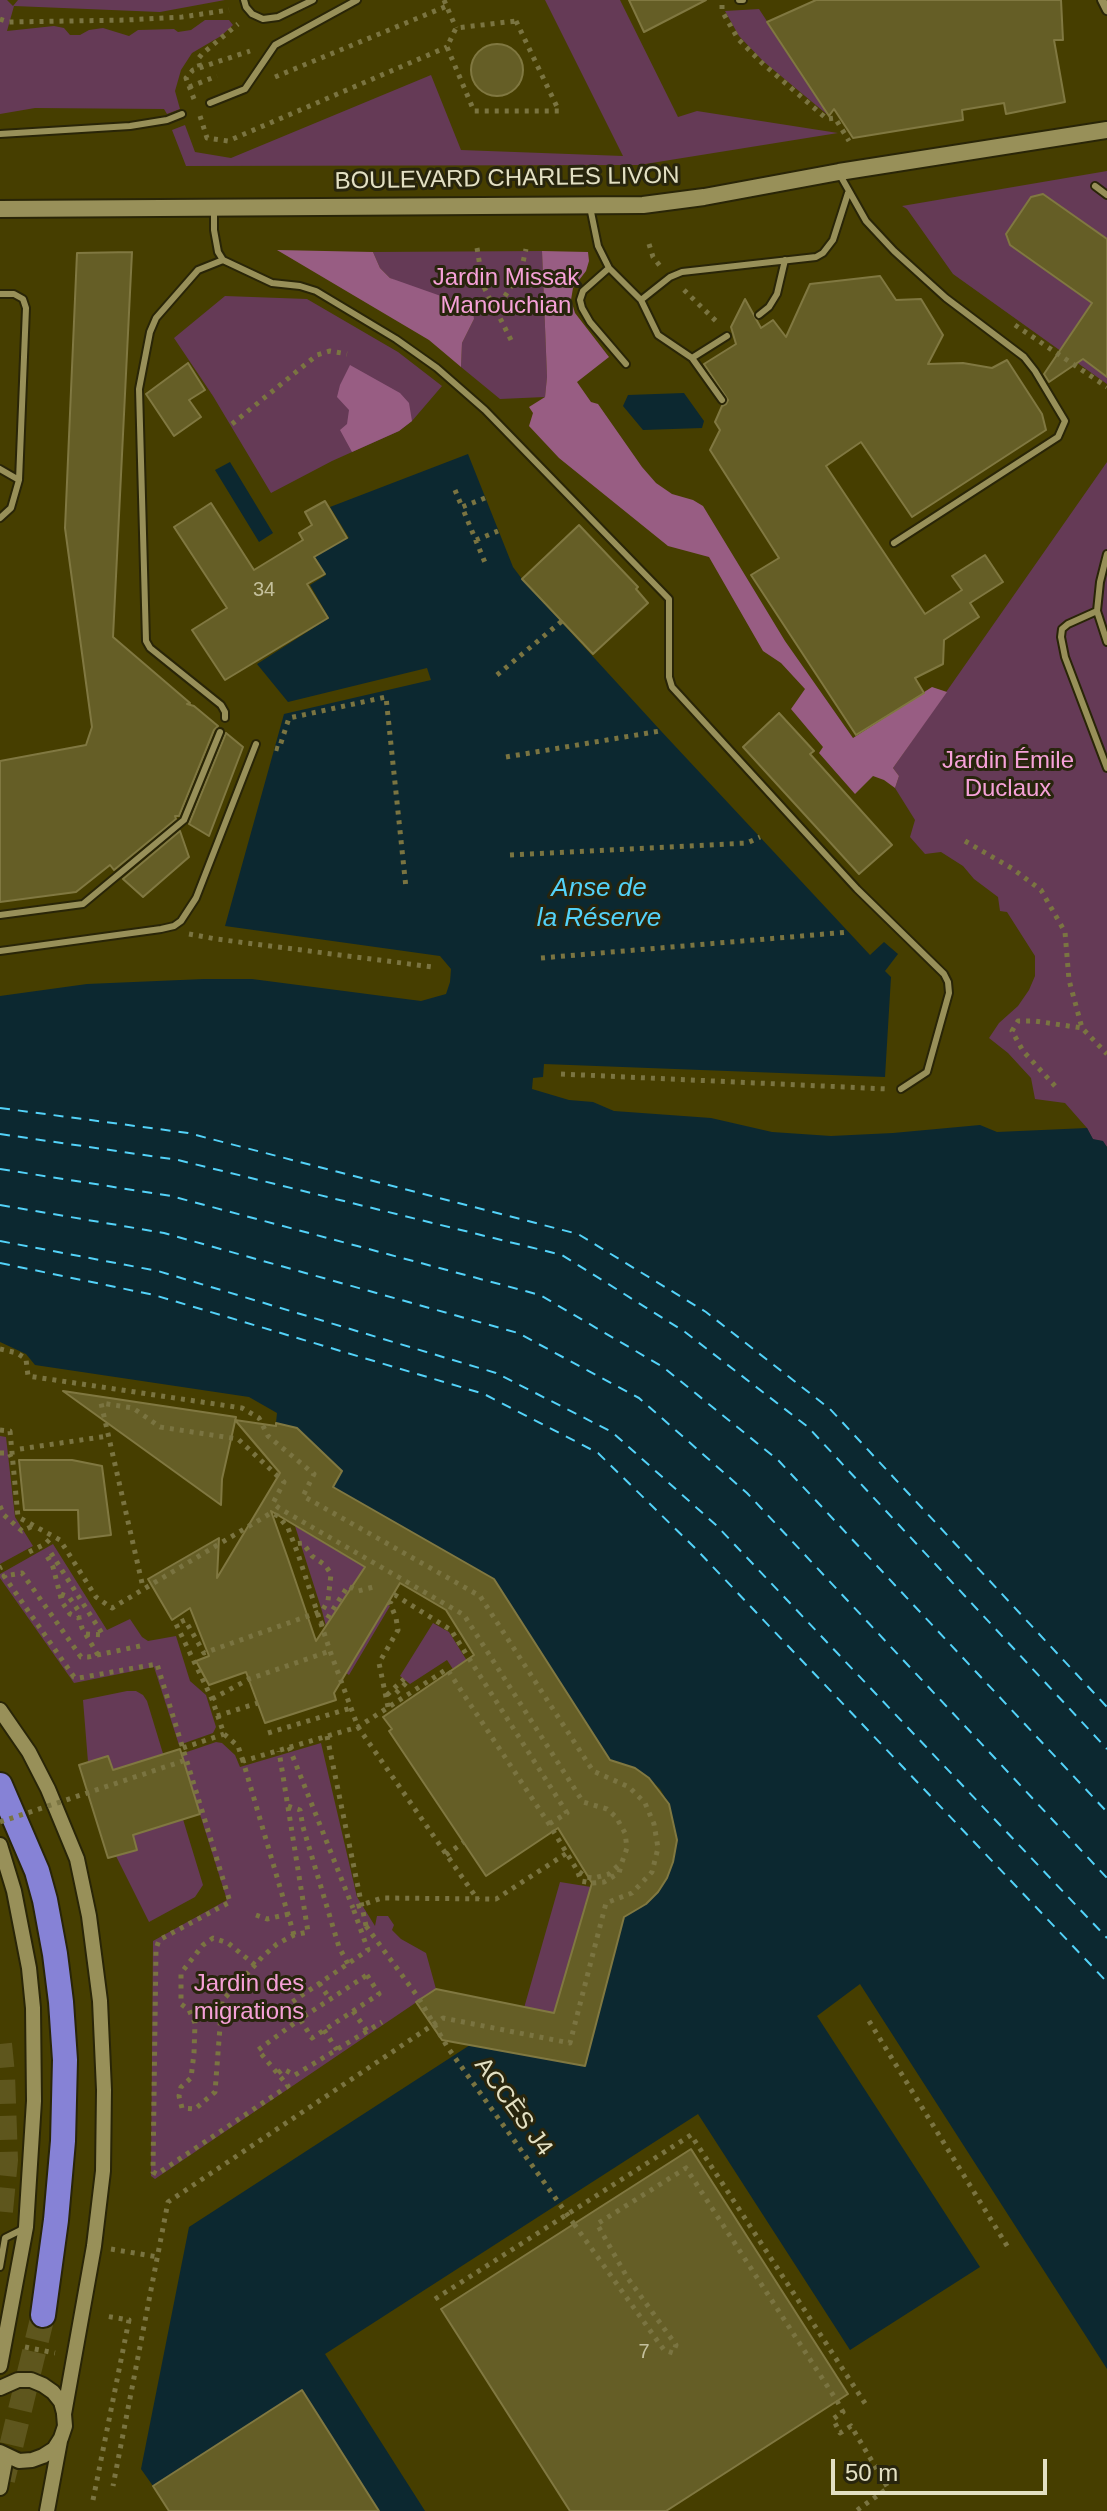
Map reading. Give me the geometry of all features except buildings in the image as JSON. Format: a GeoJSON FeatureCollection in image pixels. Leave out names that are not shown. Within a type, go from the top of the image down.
{"type":"FeatureCollection","features":[{"type":"Feature","properties":{"kind":"highway"},"geometry":{"type":"LineString","coordinates":[[0,1785],[37,1871],[55,1954],[61,2002],[65,2060],[63,2141],[43,2315]]}},
{"type":"Feature","properties":{"kind":"main road","name":"BOULEVARD CHARLES LIVON"},"geometry":{"type":"LineString","coordinates":[[0,209],[590,207],[674,202],[1106,129]]}},
{"type":"Feature","properties":{"kind":"street"},"geometry":{"type":"LineString","coordinates":[[1102,0],[1107,10]]}},
{"type":"Feature","properties":{"kind":"street"},"geometry":{"type":"LineString","coordinates":[[0,1710],[29,1752],[77,1859],[89,1916],[100,2001],[104,2090],[103,2171],[94,2246],[64,2414]]}},
{"type":"Feature","properties":{"kind":"street"},"geometry":{"type":"LineString","coordinates":[[0,1845],[23,1929],[33,2008],[33,2147],[26,2227],[5,2317],[0,2366]]}},
{"type":"Feature","properties":{"kind":"street"},"geometry":{"type":"LineString","coordinates":[[0,2388],[18,2380],[31,2380],[53,2392],[61,2402],[65,2426],[47,2511]]}},
{"type":"Feature","properties":{"kind":"street"},"geometry":{"type":"LineString","coordinates":[[0,2488],[3,2454],[19,2461],[32,2460],[54,2449],[61,2438]]}},
{"type":"Feature","properties":{"kind":"lane"},"geometry":{"type":"LineString","coordinates":[[245,3],[252,14],[263,19],[278,17],[313,0]]}},
{"type":"Feature","properties":{"kind":"lane"},"geometry":{"type":"LineString","coordinates":[[210,103],[245,89],[275,45],[357,0]]}},
{"type":"Feature","properties":{"kind":"lane"},"geometry":{"type":"LineString","coordinates":[[0,134],[130,126],[167,120],[182,114]]}},
{"type":"Feature","properties":{"kind":"lane"},"geometry":{"type":"LineString","coordinates":[[839,172],[866,221],[946,298],[1016,349],[1035,371],[1065,421],[1058,437],[894,543]]}},
{"type":"Feature","properties":{"kind":"lane"},"geometry":{"type":"LineString","coordinates":[[1095,186],[1107,195]]}},
{"type":"Feature","properties":{"kind":"lane"},"geometry":{"type":"LineString","coordinates":[[641,300],[670,277],[696,269],[807,259],[823,253],[833,240],[848,193]]}},
{"type":"Feature","properties":{"kind":"lane"},"geometry":{"type":"LineString","coordinates":[[214,207],[214,230],[218,252],[223,260],[272,283],[316,291],[396,339],[437,368],[485,410],[669,599],[669,677],[672,687],[857,889],[944,974],[948,982],[949,993],[927,1072],[901,1089]]}},
{"type":"Feature","properties":{"kind":"lane"},"geometry":{"type":"LineString","coordinates":[[590,207],[598,246],[609,268],[641,300],[658,335],[692,358],[722,400]]}},
{"type":"Feature","properties":{"kind":"lane"},"geometry":{"type":"LineString","coordinates":[[223,260],[198,270],[156,318],[150,332],[139,389],[146,641],[150,648],[221,705],[225,718]]}},
{"type":"Feature","properties":{"kind":"lane"},"geometry":{"type":"LineString","coordinates":[[759,315],[777,294],[785,260]]}},
{"type":"Feature","properties":{"kind":"lane"},"geometry":{"type":"LineString","coordinates":[[609,268],[583,291],[580,300],[590,322],[626,364]]}},
{"type":"Feature","properties":{"kind":"lane"},"geometry":{"type":"LineString","coordinates":[[0,294],[14,294],[23,299],[26,308],[19,480],[11,508],[0,518]]}},
{"type":"Feature","properties":{"kind":"lane"},"geometry":{"type":"LineString","coordinates":[[692,358],[727,336]]}},
{"type":"Feature","properties":{"kind":"lane"},"geometry":{"type":"LineString","coordinates":[[0,469],[19,480]]}},
{"type":"Feature","properties":{"kind":"lane"},"geometry":{"type":"LineString","coordinates":[[1107,554],[1097,611],[1107,642]]}},
{"type":"Feature","properties":{"kind":"lane"},"geometry":{"type":"LineString","coordinates":[[1097,611],[1068,624],[1062,629],[1061,637],[1065,657],[1107,768]]}},
{"type":"Feature","properties":{"kind":"lane"},"geometry":{"type":"LineString","coordinates":[[0,915],[83,904],[184,820],[220,732]]}},
{"type":"Feature","properties":{"kind":"lane"},"geometry":{"type":"LineString","coordinates":[[0,951],[161,929],[181,921],[190,909],[256,744]]}},
{"type":"Feature","properties":{"kind":"lane"},"geometry":{"type":"LineString","coordinates":[[0,2267],[5,2238],[26,2227]]}},
{"type":"Feature","properties":{"kind":"path"},"geometry":{"type":"LineString","coordinates":[[722,0],[722,11],[738,39],[827,119],[835,118],[849,141]]}},
{"type":"Feature","properties":{"kind":"path"},"geometry":{"type":"LineString","coordinates":[[0,19],[9,22],[182,17],[245,3]]}},
{"type":"Feature","properties":{"kind":"path"},"geometry":{"type":"LineString","coordinates":[[275,45],[200,67],[186,78],[207,138],[228,141],[447,47],[456,28],[446,3],[286,72]]}},
{"type":"Feature","properties":{"kind":"path"},"geometry":{"type":"LineString","coordinates":[[447,47],[474,111],[559,111],[516,21],[456,28]]}},
{"type":"Feature","properties":{"kind":"path"},"geometry":{"type":"LineString","coordinates":[[200,67],[198,59],[202,54],[232,28]]}},
{"type":"Feature","properties":{"kind":"path"},"geometry":{"type":"LineString","coordinates":[[189,87],[217,76]]}},
{"type":"Feature","properties":{"kind":"path"},"geometry":{"type":"LineString","coordinates":[[477,248],[483,285],[511,340]]}},
{"type":"Feature","properties":{"kind":"path"},"geometry":{"type":"LineString","coordinates":[[496,310],[521,271],[526,249]]}},
{"type":"Feature","properties":{"kind":"path"},"geometry":{"type":"LineString","coordinates":[[670,277],[719,324]]}},
{"type":"Feature","properties":{"kind":"path"},"geometry":{"type":"LineString","coordinates":[[1005,318],[1107,387]]}},
{"type":"Feature","properties":{"kind":"path"},"geometry":{"type":"LineString","coordinates":[[232,424],[317,355],[330,351],[347,354]]}},
{"type":"Feature","properties":{"kind":"path"},"geometry":{"type":"LineString","coordinates":[[455,490],[486,565]]}},
{"type":"Feature","properties":{"kind":"path"},"geometry":{"type":"LineString","coordinates":[[462,507],[485,498]]}},
{"type":"Feature","properties":{"kind":"path"},"geometry":{"type":"LineString","coordinates":[[476,540],[498,531]]}},
{"type":"Feature","properties":{"kind":"path"},"geometry":{"type":"LineString","coordinates":[[497,675],[562,621]]}},
{"type":"Feature","properties":{"kind":"path"},"geometry":{"type":"LineString","coordinates":[[275,748],[279,749],[289,718],[386,697],[406,888]]}},
{"type":"Feature","properties":{"kind":"path"},"geometry":{"type":"LineString","coordinates":[[506,757],[660,731]]}},
{"type":"Feature","properties":{"kind":"path"},"geometry":{"type":"LineString","coordinates":[[510,855],[747,843],[760,837]]}},
{"type":"Feature","properties":{"kind":"path"},"geometry":{"type":"LineString","coordinates":[[965,841],[1013,869],[1041,890],[1065,932],[1069,980],[1082,1028],[1107,1054]]}},
{"type":"Feature","properties":{"kind":"path"},"geometry":{"type":"LineString","coordinates":[[161,929],[433,967]]}},
{"type":"Feature","properties":{"kind":"path"},"geometry":{"type":"LineString","coordinates":[[541,958],[849,932]]}},
{"type":"Feature","properties":{"kind":"path"},"geometry":{"type":"LineString","coordinates":[[1055,1086],[1023,1051],[1012,1031],[1018,1021],[1082,1028]]}},
{"type":"Feature","properties":{"kind":"path"},"geometry":{"type":"LineString","coordinates":[[561,1074],[901,1089]]}},
{"type":"Feature","properties":{"kind":"path"},"geometry":{"type":"LineString","coordinates":[[0,1349],[26,1359],[28,1376],[242,1408],[259,1418],[268,1436],[314,1474],[303,1496],[480,1596],[593,1771],[629,1787],[645,1803],[654,1824],[658,1848],[652,1872],[632,1893],[606,1903],[570,2043],[443,2018],[168,2202],[113,2486]]}},
{"type":"Feature","properties":{"kind":"path"},"geometry":{"type":"LineString","coordinates":[[142,1583],[101,1403],[133,1408],[160,1427],[238,1439],[284,1482],[273,1503],[279,1508],[463,1617],[583,1802],[607,1809],[616,1817],[625,1833],[627,1848],[622,1862],[609,1874],[594,1878],[586,1877],[577,1870],[447,1669],[358,1727],[243,1761]]}},
{"type":"Feature","properties":{"kind":"path"},"geometry":{"type":"LineString","coordinates":[[0,1430],[10,1431],[18,1517],[60,1540],[96,1597],[112,1608],[271,1513],[278,1516],[288,1528],[358,1727],[478,1900]]}},
{"type":"Feature","properties":{"kind":"path"},"geometry":{"type":"LineString","coordinates":[[20,1449],[108,1436]]}},
{"type":"Feature","properties":{"kind":"path"},"geometry":{"type":"LineString","coordinates":[[0,1453],[9,1453],[12,1457]]}},
{"type":"Feature","properties":{"kind":"path"},"geometry":{"type":"LineString","coordinates":[[0,1506],[4,1515],[22,1531],[34,1525]]}},
{"type":"Feature","properties":{"kind":"path"},"geometry":{"type":"LineString","coordinates":[[29,1552],[53,1536]]}},
{"type":"Feature","properties":{"kind":"path"},"geometry":{"type":"LineString","coordinates":[[294,1544],[303,1543],[331,1574],[328,1601],[317,1614],[204,1653],[185,1620],[176,1624],[212,1699],[224,1734],[238,1746],[294,1935]]}},
{"type":"Feature","properties":{"kind":"path"},"geometry":{"type":"LineString","coordinates":[[86,1634],[103,1635],[51,1553],[47,1556],[62,1602],[70,1614],[79,1618],[86,1634],[98,1655]]}},
{"type":"Feature","properties":{"kind":"path"},"geometry":{"type":"LineString","coordinates":[[140,1646],[81,1657],[22,1573],[4,1576],[74,1677],[157,1664],[230,1902],[159,1940],[156,1949],[153,2172],[157,2174],[288,2086],[258,2050],[300,2019],[367,1975],[379,1994],[312,2038],[300,2019]]}},
{"type":"Feature","properties":{"kind":"path"},"geometry":{"type":"LineString","coordinates":[[320,1624],[325,1622],[348,1586],[358,1591],[377,1586]]}},
{"type":"Feature","properties":{"kind":"path"},"geometry":{"type":"LineString","coordinates":[[388,1707],[379,1663],[398,1630],[390,1603],[395,1595],[451,1630],[567,1813],[549,1824]]}},
{"type":"Feature","properties":{"kind":"path"},"geometry":{"type":"LineString","coordinates":[[85,1604],[96,1597]]}},
{"type":"Feature","properties":{"kind":"path"},"geometry":{"type":"LineString","coordinates":[[212,1699],[249,1679],[330,1651]]}},
{"type":"Feature","properties":{"kind":"path"},"geometry":{"type":"LineString","coordinates":[[386,1696],[405,1680],[396,1693]]}},
{"type":"Feature","properties":{"kind":"path"},"geometry":{"type":"LineString","coordinates":[[217,1716],[258,1703]]}},
{"type":"Feature","properties":{"kind":"path"},"geometry":{"type":"LineString","coordinates":[[268,1733],[351,1708]]}},
{"type":"Feature","properties":{"kind":"path"},"geometry":{"type":"LineString","coordinates":[[183,1748],[224,1734]]}},
{"type":"Feature","properties":{"kind":"path"},"geometry":{"type":"LineString","coordinates":[[327,1736],[362,1905]]}},
{"type":"Feature","properties":{"kind":"path"},"geometry":{"type":"LineString","coordinates":[[276,2013],[368,1950],[289,1747]]}},
{"type":"Feature","properties":{"kind":"path"},"geometry":{"type":"LineString","coordinates":[[255,1965],[228,1943],[213,1938],[203,1945],[181,1973],[181,2004],[189,2010],[195,2023],[191,2078],[181,2087],[179,2096],[182,2108],[195,2109],[215,2092],[222,2001],[277,1944],[308,1932],[278,1751]]}},
{"type":"Feature","properties":{"kind":"path"},"geometry":{"type":"LineString","coordinates":[[0,1822],[183,1761]]}},
{"type":"Feature","properties":{"kind":"path"},"geometry":{"type":"LineString","coordinates":[[288,1806],[300,1810],[339,1947],[348,1964]]}},
{"type":"Feature","properties":{"kind":"path"},"geometry":{"type":"LineString","coordinates":[[446,1855],[464,1842]]}},
{"type":"Feature","properties":{"kind":"path"},"geometry":{"type":"LineString","coordinates":[[353,1908],[382,1898],[496,1899],[567,1853]]}},
{"type":"Feature","properties":{"kind":"path","name":"ACCÈS J4"},"geometry":{"type":"LineString","coordinates":[[362,1905],[366,1926],[418,1997],[448,2048],[664,2350],[670,2353],[675,2351],[676,2345],[627,2277],[597,2224],[686,2168],[837,2401],[843,2412],[833,2419],[840,2433],[851,2426],[888,2488],[856,2511]]}},
{"type":"Feature","properties":{"kind":"path"},"geometry":{"type":"LineString","coordinates":[[256,1915],[267,1919],[289,1914]]}},
{"type":"Feature","properties":{"kind":"path"},"geometry":{"type":"LineString","coordinates":[[319,1983],[330,1999]]}},
{"type":"Feature","properties":{"kind":"path"},"geometry":{"type":"LineString","coordinates":[[353,2011],[367,2031]]}},
{"type":"Feature","properties":{"kind":"path"},"geometry":{"type":"LineString","coordinates":[[869,2021],[1009,2249]]}},
{"type":"Feature","properties":{"kind":"path"},"geometry":{"type":"LineString","coordinates":[[278,2073],[283,2069],[295,2075],[382,2022]]}},
{"type":"Feature","properties":{"kind":"path"},"geometry":{"type":"LineString","coordinates":[[324,2030],[337,2050]]}},
{"type":"Feature","properties":{"kind":"path"},"geometry":{"type":"LineString","coordinates":[[435,2299],[691,2135],[868,2408]]}},
{"type":"Feature","properties":{"kind":"path"},"geometry":{"type":"LineString","coordinates":[[130,2252],[158,2257]]}},
{"type":"Feature","properties":{"kind":"path"},"geometry":{"type":"LineString","coordinates":[[93,2500],[129,2320],[105,2316]]}},
{"type":"Feature","properties":{"kind":"path"},"geometry":{"type":"LineString","coordinates":[[18,2346],[63,2355]]}},
{"type":"Feature","properties":{"kind":"green space"},"geometry":{"type":"Polygon","coordinates":[[[0,0],[7,0],[13,6],[18,0],[225,0],[160,12],[14,6],[7,31],[54,26],[64,28],[70,35],[80,35],[103,28],[129,36],[138,30],[191,30],[205,20],[229,20],[233,25],[192,53],[181,70],[175,91],[180,109],[167,114],[164,109],[35,108],[0,114],[0,0]]]}},
{"type":"Feature","properties":{"kind":"green space"},"geometry":{"type":"Polygon","coordinates":[[[545,0],[620,0],[678,117],[697,111],[838,133],[639,165],[186,166],[172,130],[185,125],[195,152],[231,158],[431,75],[461,150],[623,156],[545,0]]]}},
{"type":"Feature","properties":{"kind":"green space"},"geometry":{"type":"Polygon","coordinates":[[[759,9],[829,116],[763,61],[739,36],[725,11],[759,9]]]}},
{"type":"Feature","properties":{"kind":"green space"},"geometry":{"type":"Polygon","coordinates":[[[1107,171],[1107,384],[953,274],[902,206],[1107,171]]]}},
{"type":"Feature","properties":{"kind":"green space","name":"Jardin Missak Manouchian"},"geometry":{"type":"Polygon","coordinates":[[[542,251],[547,377],[545,397],[500,399],[461,367],[462,343],[474,319],[390,278],[380,268],[373,252],[542,251]]]}},
{"type":"Feature","properties":{"kind":"green space"},"geometry":{"type":"Polygon","coordinates":[[[225,296],[307,299],[398,352],[442,386],[412,421],[399,431],[271,493],[174,338],[225,296]]]}},
{"type":"Feature","properties":{"kind":"green space","name":"Jardin Émile Duclaux"},"geometry":{"type":"Polygon","coordinates":[[[1107,462],[1107,1147],[1102,1141],[1093,1140],[1087,1128],[1065,1103],[1035,1099],[1031,1078],[989,1038],[1029,990],[1035,976],[1035,956],[1007,912],[1000,911],[998,897],[974,879],[963,866],[941,852],[925,854],[910,837],[915,820],[895,788],[899,776],[893,768],[1107,462]]]}},
{"type":"Feature","properties":{"kind":"green space"},"geometry":{"type":"Polygon","coordinates":[[[0,1436],[6,1437],[15,1517],[33,1546],[0,1564],[0,1436]]]}},
{"type":"Feature","properties":{"kind":"green space"},"geometry":{"type":"Polygon","coordinates":[[[295,1526],[365,1567],[326,1626],[322,1611],[295,1526]]]}},
{"type":"Feature","properties":{"kind":"green space"},"geometry":{"type":"Polygon","coordinates":[[[53,1544],[107,1630],[130,1619],[148,1641],[176,1636],[190,1681],[206,1695],[216,1727],[213,1733],[179,1745],[154,1667],[74,1683],[0,1578],[0,1574],[53,1544]]]}},
{"type":"Feature","properties":{"kind":"green space"},"geometry":{"type":"Polygon","coordinates":[[[387,1604],[390,1606],[349,1675],[346,1673],[387,1604]]]}},
{"type":"Feature","properties":{"kind":"green space"},"geometry":{"type":"Polygon","coordinates":[[[433,1623],[449,1632],[562,1813],[551,1820],[447,1660],[410,1684],[400,1676],[433,1623]]]}},
{"type":"Feature","properties":{"kind":"green space"},"geometry":{"type":"Polygon","coordinates":[[[136,1691],[147,1701],[203,1885],[195,1897],[149,1922],[116,1856],[137,1850],[133,1835],[166,1824],[113,1770],[108,1757],[88,1762],[83,1700],[136,1691]]]}},
{"type":"Feature","properties":{"kind":"green space","name":"Jardin des migrations"},"geometry":{"type":"Polygon","coordinates":[[[216,1742],[222,1743],[235,1755],[240,1767],[321,1743],[357,1897],[375,1926],[377,1916],[388,1916],[394,1925],[392,1930],[401,1939],[426,1953],[436,1989],[155,2179],[151,2176],[153,1941],[227,1900],[181,1754],[216,1742]]]}},
{"type":"Feature","properties":{"kind":"green space"},"geometry":{"type":"Polygon","coordinates":[[[560,1882],[591,1887],[554,2013],[524,2008],[560,1882]]]}},
{"type":"Feature","properties":{"kind":"shaded area"},"geometry":{"type":"Polygon","coordinates":[[[277,250],[373,252],[380,268],[390,278],[472,307],[474,319],[462,343],[461,367],[429,340],[277,250]]]}},
{"type":"Feature","properties":{"kind":"shaded area"},"geometry":{"type":"Polygon","coordinates":[[[542,251],[588,252],[586,271],[573,288],[571,300],[575,313],[609,357],[577,382],[591,402],[598,404],[656,483],[672,494],[703,506],[785,641],[853,738],[932,687],[947,692],[893,768],[899,776],[895,788],[873,776],[855,794],[819,753],[823,747],[791,709],[805,689],[781,663],[763,651],[709,557],[668,546],[559,458],[529,426],[533,413],[529,407],[545,397],[547,377],[542,251]]]}},
{"type":"Feature","properties":{"kind":"shaded area"},"geometry":{"type":"Polygon","coordinates":[[[350,365],[400,393],[409,403],[412,421],[399,431],[352,452],[340,430],[347,424],[349,410],[337,397],[350,365]]]}},
{"type":"Feature","properties":{"kind":"water"},"geometry":{"type":"Polygon","coordinates":[[[684,393],[704,421],[702,428],[643,430],[623,406],[628,395],[684,393]]]}},
{"type":"Feature","properties":{"kind":"water","name":"Anse de la Réserve"},"geometry":{"type":"Polygon","coordinates":[[[468,454],[513,567],[522,579],[870,955],[884,942],[898,954],[885,971],[891,977],[885,1077],[544,1064],[543,1077],[533,1078],[532,1089],[569,1100],[593,1102],[614,1111],[711,1118],[772,1132],[831,1136],[980,1125],[997,1132],[1087,1128],[1093,1139],[1103,1141],[1107,1147],[1107,2369],[860,1984],[817,2016],[980,2267],[850,2350],[698,2114],[325,2354],[425,2511],[379,2511],[301,2390],[153,2486],[141,2469],[189,2227],[470,2045],[585,2066],[624,1917],[646,1904],[667,1878],[673,1862],[677,1839],[669,1804],[649,1778],[635,1768],[610,1760],[494,1579],[333,1487],[342,1471],[297,1428],[276,1423],[277,1413],[249,1397],[35,1365],[26,1354],[0,1342],[0,996],[87,984],[204,979],[252,979],[421,1001],[446,994],[451,969],[440,956],[225,926],[284,714],[431,680],[427,668],[288,702],[257,664],[329,618],[310,585],[326,575],[314,555],[349,538],[330,507],[468,454]]]}},
{"type":"Feature","properties":{"kind":"water"},"geometry":{"type":"Polygon","coordinates":[[[230,462],[273,533],[259,542],[215,470],[230,462]]]}},
{"type":"Feature","properties":{"kind":"ferry route"},"geometry":{"type":"LineString","coordinates":[[0,1108],[188,1133],[578,1234],[706,1312],[830,1409],[1107,1707]]}},
{"type":"Feature","properties":{"kind":"ferry route"},"geometry":{"type":"LineString","coordinates":[[0,1134],[178,1160],[562,1255],[685,1332],[808,1427],[1107,1749]]}},
{"type":"Feature","properties":{"kind":"ferry route"},"geometry":{"type":"LineString","coordinates":[[0,1169],[171,1196],[540,1295],[663,1367],[778,1460],[1107,1812]]}},
{"type":"Feature","properties":{"kind":"ferry route"},"geometry":{"type":"LineString","coordinates":[[0,1205],[164,1233],[518,1333],[639,1398],[747,1493],[1107,1878]]}},
{"type":"Feature","properties":{"kind":"ferry route"},"geometry":{"type":"LineString","coordinates":[[0,1241],[158,1271],[496,1373],[612,1432],[717,1526],[1107,1938]]}},
{"type":"Feature","properties":{"kind":"ferry route"},"geometry":{"type":"LineString","coordinates":[[0,1263],[154,1295],[484,1394],[598,1453],[696,1549],[1107,1982]]}},
{"type":"Feature","properties":{"kind":"tunnel"},"geometry":{"type":"LineString","coordinates":[[0,2044],[6,2160],[0,2221]]}},
{"type":"Feature","properties":{"kind":"tunnel"},"geometry":{"type":"LineString","coordinates":[[3,2480],[43,2315]]}}]}
